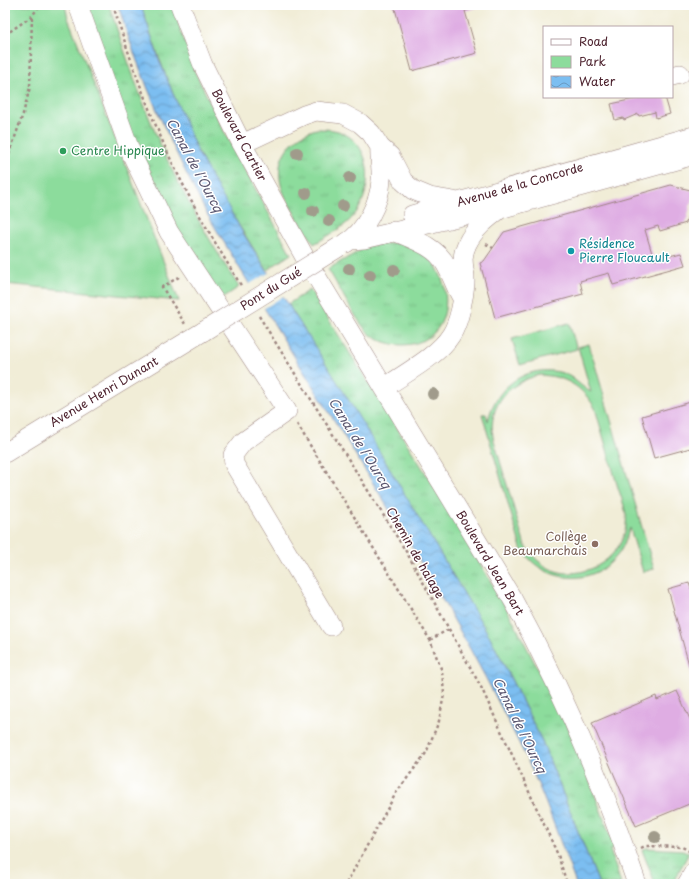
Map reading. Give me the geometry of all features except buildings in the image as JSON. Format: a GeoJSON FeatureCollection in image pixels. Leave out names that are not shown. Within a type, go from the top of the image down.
{"type":"FeatureCollection","features":[{"type":"Feature","properties":{"kind":"street","name":"Boulevard Cartier"},"geometry":{"type":"LineString","coordinates":[[180,5],[203,66],[242,144],[307,261]]}},
{"type":"Feature","properties":{"kind":"street"},"geometry":{"type":"LineString","coordinates":[[79,7],[131,153],[169,232],[287,412],[243,442],[233,455],[234,464],[331,626]]}},
{"type":"Feature","properties":{"kind":"street"},"geometry":{"type":"LineString","coordinates":[[242,144],[304,115],[323,112],[343,114],[360,123],[371,133],[380,147],[390,156],[403,181],[413,190],[430,197],[457,201]]}},
{"type":"Feature","properties":{"kind":"street","name":"Avenue de la Concorde"},"geometry":{"type":"LineString","coordinates":[[350,239],[457,201],[694,136]]}},
{"type":"Feature","properties":{"kind":"street"},"geometry":{"type":"LineString","coordinates":[[350,239],[378,200],[382,182],[379,161],[380,147]]}},
{"type":"Feature","properties":{"kind":"street","name":"Avenue de la Concorde"},"geometry":{"type":"LineString","coordinates":[[350,239],[394,231],[487,210],[500,209],[694,155]]}},
{"type":"Feature","properties":{"kind":"street"},"geometry":{"type":"LineString","coordinates":[[384,388],[443,346],[451,335],[458,323],[465,282],[462,261],[467,243],[480,225],[500,209]]}},
{"type":"Feature","properties":{"kind":"street"},"geometry":{"type":"LineString","coordinates":[[394,231],[425,245],[438,254],[445,263],[462,298]]}},
{"type":"Feature","properties":{"kind":"street","name":"Pont du Gué"},"geometry":{"type":"LineString","coordinates":[[195,330],[350,239]]}},
{"type":"Feature","properties":{"kind":"street","name":"Boulevard Jean Bart"},"geometry":{"type":"LineString","coordinates":[[307,261],[513,600],[534,638],[576,727],[602,787],[637,884]]}},
{"type":"Feature","properties":{"kind":"street","name":"Avenue Henri Dunant"},"geometry":{"type":"LineString","coordinates":[[5,453],[195,330]]}},
{"type":"Feature","properties":{"kind":"street"},"geometry":{"type":"LineString","coordinates":[[687,884],[694,872]]}},
{"type":"Feature","properties":{"kind":"path"},"geometry":{"type":"LineString","coordinates":[[5,35],[32,16],[40,5]]}},
{"type":"Feature","properties":{"kind":"path"},"geometry":{"type":"LineString","coordinates":[[113,5],[124,42],[162,140],[206,228],[245,292]]}},
{"type":"Feature","properties":{"kind":"path"},"geometry":{"type":"LineString","coordinates":[[5,166],[24,114],[30,87],[32,16]]}},
{"type":"Feature","properties":{"kind":"path"},"geometry":{"type":"LineString","coordinates":[[162,287],[195,330]]}},
{"type":"Feature","properties":{"kind":"path","name":"Chemin de halage"},"geometry":{"type":"LineString","coordinates":[[256,312],[407,553],[449,629],[484,694],[558,855],[567,884]]}},
{"type":"Feature","properties":{"kind":"path"},"geometry":{"type":"LineString","coordinates":[[287,412],[294,418],[430,640],[442,672],[444,694],[439,721],[426,753],[396,793],[346,884]]}},
{"type":"Feature","properties":{"kind":"path"},"geometry":{"type":"LineString","coordinates":[[430,640],[449,629]]}},
{"type":"Feature","properties":{"kind":"path"},"geometry":{"type":"LineString","coordinates":[[638,848],[645,846],[682,847],[693,853]]}},
{"type":"Feature","properties":{"kind":"green space","name":"Centre Hippique"},"geometry":{"type":"Polygon","coordinates":[[[5,5],[65,5],[68,18],[179,301],[5,284],[5,5]]]}},
{"type":"Feature","properties":{"kind":"green space"},"geometry":{"type":"Polygon","coordinates":[[[86,5],[109,5],[139,92],[165,155],[182,190],[239,287],[218,301],[169,222],[118,110],[86,5]]]}},
{"type":"Feature","properties":{"kind":"green space"},"geometry":{"type":"Polygon","coordinates":[[[141,5],[172,5],[195,72],[228,139],[291,254],[267,270],[222,197],[198,152],[167,79],[141,5]]]}},
{"type":"Feature","properties":{"kind":"green space"},"geometry":{"type":"Polygon","coordinates":[[[316,129],[335,130],[350,137],[358,145],[364,155],[367,167],[367,179],[366,191],[362,203],[352,218],[337,230],[314,244],[285,197],[280,180],[280,170],[281,161],[290,145],[297,138],[316,129]]]}},
{"type":"Feature","properties":{"kind":"green space"},"geometry":{"type":"Polygon","coordinates":[[[405,241],[425,250],[431,257],[442,280],[445,293],[445,306],[443,318],[437,329],[429,337],[418,343],[399,345],[378,340],[366,330],[354,314],[328,269],[368,246],[405,241]]]}},
{"type":"Feature","properties":{"kind":"green space"},"geometry":{"type":"Polygon","coordinates":[[[310,290],[442,499],[508,611],[573,737],[615,848],[610,850],[621,884],[599,884],[542,741],[490,637],[288,304],[310,290]]]}},
{"type":"Feature","properties":{"kind":"green space"},"geometry":{"type":"Polygon","coordinates":[[[569,323],[577,349],[520,365],[512,339],[569,323]]]}},
{"type":"Feature","properties":{"kind":"green space"},"geometry":{"type":"Polygon","coordinates":[[[589,344],[654,569],[643,572],[630,528],[622,548],[615,558],[604,568],[592,574],[579,577],[565,577],[552,574],[540,568],[521,548],[482,414],[486,414],[488,421],[492,408],[498,397],[506,388],[515,380],[538,371],[563,373],[591,392],[578,347],[589,344]],[[539,375],[518,383],[510,389],[497,405],[492,425],[493,437],[524,543],[532,555],[543,565],[563,573],[581,572],[602,563],[611,556],[618,547],[626,526],[626,514],[595,408],[590,400],[578,388],[565,380],[539,375]]]}},
{"type":"Feature","properties":{"kind":"green space"},"geometry":{"type":"Polygon","coordinates":[[[647,848],[683,850],[689,853],[672,884],[655,883],[642,850],[647,848]]]}},
{"type":"Feature","properties":{"kind":"water","name":"Canal de l'Ourcq"},"geometry":{"type":"Polygon","coordinates":[[[118,5],[141,5],[160,62],[198,153],[243,233],[345,394],[490,637],[542,741],[599,884],[576,884],[546,803],[525,755],[490,685],[452,616],[413,549],[207,214],[181,163],[158,112],[136,59],[118,5]]]}},
{"type":"Feature","properties":{"kind":"pier"},"geometry":{"type":"Polygon","coordinates":[[[270,272],[285,295],[263,309],[248,285],[270,272]]]}},
{"type":"Feature","properties":{"kind":"place","name":"Centre Hippique"},"geometry":{"type":"Point","coordinates":[63,151]}},
{"type":"Feature","properties":{"kind":"place","name":"Résidence Pierre Floucault"},"geometry":{"type":"Point","coordinates":[571,251]}},
{"type":"Feature","properties":{"kind":"place","name":"Collège Beaumarchais"},"geometry":{"type":"Point","coordinates":[595,544]}}]}
